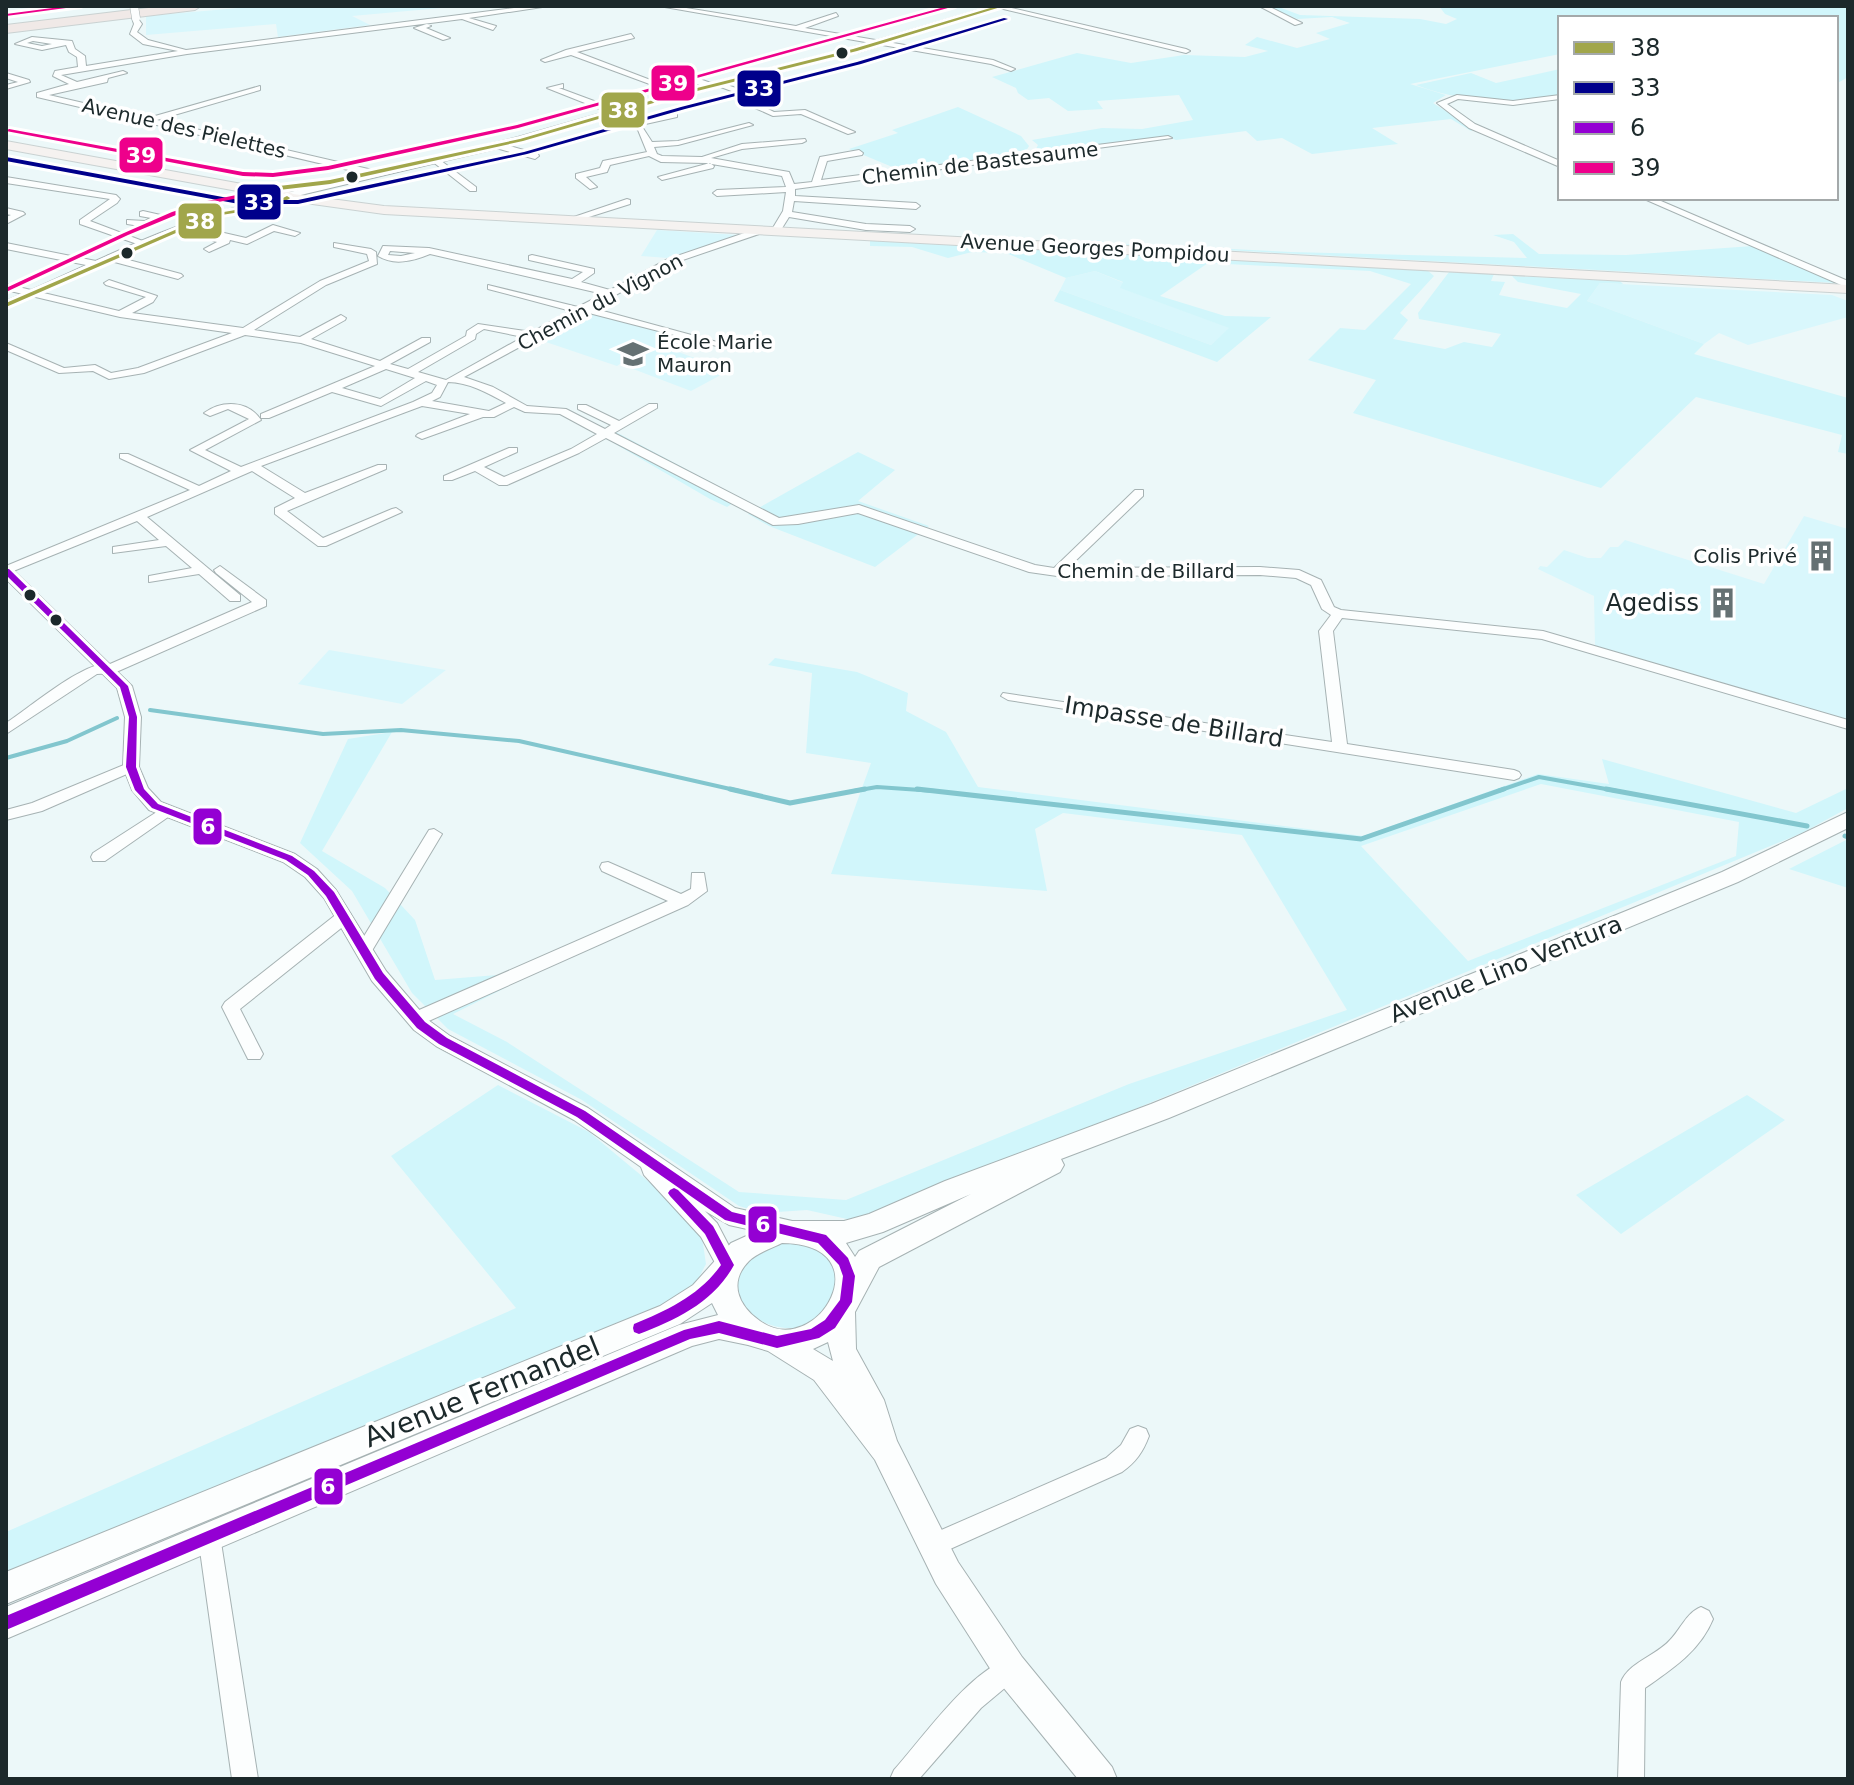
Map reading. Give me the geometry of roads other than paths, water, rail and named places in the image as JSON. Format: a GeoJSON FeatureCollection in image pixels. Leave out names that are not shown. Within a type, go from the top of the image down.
{"type":"FeatureCollection","features":[{"type":"Feature","properties":{"kind":"highway"},"geometry":{"type":"LineString","coordinates":[[6,24],[147,6]]}},
{"type":"Feature","properties":{"kind":"highway"},"geometry":{"type":"LineString","coordinates":[[6,24],[195,6]]}},
{"type":"Feature","properties":{"kind":"highway"},"geometry":{"type":"LineString","coordinates":[[6,24],[134,10]]}},
{"type":"Feature","properties":{"kind":"main road"},"geometry":{"type":"LineString","coordinates":[[6,147],[247,201],[499,146],[1000,7]]}},
{"type":"Feature","properties":{"kind":"main road"},"geometry":{"type":"LineString","coordinates":[[6,147],[279,194]]}},
{"type":"Feature","properties":{"kind":"main road"},"geometry":{"type":"LineString","coordinates":[[247,201],[279,194]]}},
{"type":"Feature","properties":{"kind":"main road","name":"Avenue Georges Pompidou"},"geometry":{"type":"LineString","coordinates":[[279,194],[343,205],[570,220],[1848,287]]}},
{"type":"Feature","properties":{"kind":"main road","name":"Avenue Lino Ventura"},"geometry":{"type":"LineString","coordinates":[[803,1232],[844,1232],[874,1224],[954,1189],[1160,1111],[1730,877],[1848,819]]}},
{"type":"Feature","properties":{"kind":"main road","name":"Avenue Lino Ventura"},"geometry":{"type":"LineString","coordinates":[[845,1301],[869,1259],[895,1243],[1160,1111]]}},
{"type":"Feature","properties":{"kind":"main road"},"geometry":{"type":"LineString","coordinates":[[886,1450],[824,1371],[777,1342],[748,1333],[734,1321],[725,1306],[722,1289],[727,1268],[741,1250],[758,1238],[779,1232],[803,1232],[822,1239],[844,1262],[849,1276],[842,1350],[874,1410],[886,1450],[931,1546],[1010,1669],[1100,1779]]}},
{"type":"Feature","properties":{"kind":"main road","name":"Avenue Fernandel"},"geometry":{"type":"LineString","coordinates":[[6,1588],[670,1315],[703,1294],[727,1268]]}},
{"type":"Feature","properties":{"kind":"main road"},"geometry":{"type":"LineString","coordinates":[[777,1342],[814,1334],[830,1324],[845,1301]]}},
{"type":"Feature","properties":{"kind":"main road","name":"Avenue Fernandel"},"geometry":{"type":"LineString","coordinates":[[6,1623],[689,1334],[719,1327],[748,1333]]}},
{"type":"Feature","properties":{"kind":"street"},"geometry":{"type":"LineString","coordinates":[[446,38],[418,28],[459,18],[546,6]]}},
{"type":"Feature","properties":{"kind":"street"},"geometry":{"type":"LineString","coordinates":[[662,6],[993,62],[1011,69]]}},
{"type":"Feature","properties":{"kind":"street"},"geometry":{"type":"LineString","coordinates":[[1262,6],[1298,23]]}},
{"type":"Feature","properties":{"kind":"street"},"geometry":{"type":"LineString","coordinates":[[1000,7],[1186,51]]}},
{"type":"Feature","properties":{"kind":"street"},"geometry":{"type":"LineString","coordinates":[[134,10],[138,24],[133,32],[138,38],[187,52]]}},
{"type":"Feature","properties":{"kind":"street"},"geometry":{"type":"LineString","coordinates":[[796,29],[836,15]]}},
{"type":"Feature","properties":{"kind":"street"},"geometry":{"type":"LineString","coordinates":[[459,18],[493,28]]}},
{"type":"Feature","properties":{"kind":"street","name":"Avenue des Pielettes"},"geometry":{"type":"LineString","coordinates":[[40,95],[73,85],[73,81],[57,76],[58,73],[187,52],[459,18]]}},
{"type":"Feature","properties":{"kind":"street"},"geometry":{"type":"LineString","coordinates":[[545,60],[631,36]]}},
{"type":"Feature","properties":{"kind":"street"},"geometry":{"type":"LineString","coordinates":[[64,43],[42,48],[19,44],[32,39],[69,43],[72,50],[81,56],[82,69]]}},
{"type":"Feature","properties":{"kind":"street"},"geometry":{"type":"LineString","coordinates":[[570,52],[679,94]]}},
{"type":"Feature","properties":{"kind":"street"},"geometry":{"type":"LineString","coordinates":[[73,85],[135,72]]}},
{"type":"Feature","properties":{"kind":"street"},"geometry":{"type":"LineString","coordinates":[[673,72],[766,101],[759,108],[768,113],[797,111],[851,132]]}},
{"type":"Feature","properties":{"kind":"street"},"geometry":{"type":"LineString","coordinates":[[6,75],[26,82],[11,87]]}},
{"type":"Feature","properties":{"kind":"street"},"geometry":{"type":"LineString","coordinates":[[560,86],[551,88],[618,113],[642,129],[650,149],[661,159],[727,163],[786,174],[791,191],[788,214],[769,231]]}},
{"type":"Feature","properties":{"kind":"street","name":"Avenue des Pielettes"},"geometry":{"type":"LineString","coordinates":[[11,87],[374,173]]}},
{"type":"Feature","properties":{"kind":"street"},"geometry":{"type":"LineString","coordinates":[[150,119],[257,88]]}},
{"type":"Feature","properties":{"kind":"street"},"geometry":{"type":"LineString","coordinates":[[6,97],[24,92]]}},
{"type":"Feature","properties":{"kind":"street"},"geometry":{"type":"LineString","coordinates":[[1558,97],[1513,103],[1457,97],[1441,103],[1472,126],[1558,163]]}},
{"type":"Feature","properties":{"kind":"street"},"geometry":{"type":"LineString","coordinates":[[635,124],[674,115]]}},
{"type":"Feature","properties":{"kind":"street"},"geometry":{"type":"LineString","coordinates":[[614,153],[650,149],[749,125]]}},
{"type":"Feature","properties":{"kind":"street","name":"Chemin de Bastesaume"},"geometry":{"type":"LineString","coordinates":[[791,191],[816,184],[1168,138]]}},
{"type":"Feature","properties":{"kind":"street"},"geometry":{"type":"LineString","coordinates":[[700,160],[742,147],[802,141]]}},
{"type":"Feature","properties":{"kind":"street"},"geometry":{"type":"LineString","coordinates":[[499,146],[535,156]]}},
{"type":"Feature","properties":{"kind":"street"},"geometry":{"type":"LineString","coordinates":[[593,187],[579,176],[604,170],[614,153],[632,147]]}},
{"type":"Feature","properties":{"kind":"street"},"geometry":{"type":"LineString","coordinates":[[816,184],[823,159],[859,153]]}},
{"type":"Feature","properties":{"kind":"street"},"geometry":{"type":"LineString","coordinates":[[436,160],[473,189]]}},
{"type":"Feature","properties":{"kind":"street"},"geometry":{"type":"LineString","coordinates":[[662,177],[727,163]]}},
{"type":"Feature","properties":{"kind":"street"},"geometry":{"type":"LineString","coordinates":[[6,180],[113,197],[116,199],[114,201],[83,222],[143,243]]}},
{"type":"Feature","properties":{"kind":"street"},"geometry":{"type":"LineString","coordinates":[[717,193],[791,191],[916,206]]}},
{"type":"Feature","properties":{"kind":"street"},"geometry":{"type":"LineString","coordinates":[[1651,200],[1848,287]]}},
{"type":"Feature","properties":{"kind":"street"},"geometry":{"type":"LineString","coordinates":[[6,305],[143,243],[247,201]]}},
{"type":"Feature","properties":{"kind":"street"},"geometry":{"type":"LineString","coordinates":[[570,220],[627,202]]}},
{"type":"Feature","properties":{"kind":"street"},"geometry":{"type":"LineString","coordinates":[[6,211],[20,214],[6,221]]}},
{"type":"Feature","properties":{"kind":"street"},"geometry":{"type":"LineString","coordinates":[[111,233],[145,213],[160,216],[147,224],[130,222]]}},
{"type":"Feature","properties":{"kind":"street"},"geometry":{"type":"LineString","coordinates":[[788,214],[866,227],[910,229]]}},
{"type":"Feature","properties":{"kind":"street"},"geometry":{"type":"LineString","coordinates":[[182,228],[247,241],[273,228],[295,233]]}},
{"type":"Feature","properties":{"kind":"street"},"geometry":{"type":"LineString","coordinates":[[182,228],[226,241],[209,249]]}},
{"type":"Feature","properties":{"kind":"street","name":"Chemin du Vignon"},"geometry":{"type":"LineString","coordinates":[[421,402],[436,395],[449,380],[671,261],[769,231]]}},
{"type":"Feature","properties":{"kind":"street"},"geometry":{"type":"LineString","coordinates":[[6,346],[63,371],[95,368],[109,376],[120,376],[244,332],[372,257],[391,238]]}},
{"type":"Feature","properties":{"kind":"street"},"geometry":{"type":"LineString","coordinates":[[337,245],[395,263]]}},
{"type":"Feature","properties":{"kind":"street"},"geometry":{"type":"LineString","coordinates":[[6,246],[96,264]]}},
{"type":"Feature","properties":{"kind":"street"},"geometry":{"type":"LineString","coordinates":[[429,251],[574,282],[614,294]]}},
{"type":"Feature","properties":{"kind":"street"},"geometry":{"type":"LineString","coordinates":[[110,258],[178,276]]}},
{"type":"Feature","properties":{"kind":"street"},"geometry":{"type":"LineString","coordinates":[[532,258],[591,271],[574,282]]}},
{"type":"Feature","properties":{"kind":"street"},"geometry":{"type":"LineString","coordinates":[[109,283],[152,296],[120,314]]}},
{"type":"Feature","properties":{"kind":"street","name":"Chemin de Billard"},"geometry":{"type":"LineString","coordinates":[[6,287],[120,314],[302,340],[424,378],[489,389],[525,409],[562,411],[777,522],[800,523],[844,509],[859,509],[1033,569],[1057,572],[1260,571],[1299,574],[1316,583],[1329,609],[1338,614]]}},
{"type":"Feature","properties":{"kind":"street"},"geometry":{"type":"LineString","coordinates":[[491,287],[728,348]]}},
{"type":"Feature","properties":{"kind":"street"},"geometry":{"type":"LineString","coordinates":[[302,340],[341,318]]}},
{"type":"Feature","properties":{"kind":"street"},"geometry":{"type":"LineString","coordinates":[[409,373],[471,337],[471,333],[482,326],[535,336]]}},
{"type":"Feature","properties":{"kind":"street"},"geometry":{"type":"LineString","coordinates":[[265,416],[382,365],[426,340]]}},
{"type":"Feature","properties":{"kind":"street"},"geometry":{"type":"LineString","coordinates":[[331,388],[381,403],[401,387],[424,378]]}},
{"type":"Feature","properties":{"kind":"street"},"geometry":{"type":"LineString","coordinates":[[514,403],[496,413],[481,414],[421,402],[240,471],[6,570],[124,686],[133,717],[131,767],[140,790],[155,806],[289,858],[311,873],[344,917],[379,976],[416,1019],[443,1041],[581,1114],[729,1216],[803,1232]]}},
{"type":"Feature","properties":{"kind":"street"},"geometry":{"type":"LineString","coordinates":[[210,413],[228,405],[254,417],[255,420],[196,450],[240,471]]}},
{"type":"Feature","properties":{"kind":"street"},"geometry":{"type":"LineString","coordinates":[[475,466],[503,482],[575,451],[653,406]]}},
{"type":"Feature","properties":{"kind":"street"},"geometry":{"type":"LineString","coordinates":[[582,407],[619,425]]}},
{"type":"Feature","properties":{"kind":"street"},"geometry":{"type":"LineString","coordinates":[[422,436],[481,414]]}},
{"type":"Feature","properties":{"kind":"street"},"geometry":{"type":"LineString","coordinates":[[448,478],[513,450]]}},
{"type":"Feature","properties":{"kind":"street"},"geometry":{"type":"LineString","coordinates":[[124,456],[199,490]]}},
{"type":"Feature","properties":{"kind":"street"},"geometry":{"type":"LineString","coordinates":[[253,466],[304,498]]}},
{"type":"Feature","properties":{"kind":"street"},"geometry":{"type":"LineString","coordinates":[[382,467],[279,511],[322,543],[396,512]]}},
{"type":"Feature","properties":{"kind":"street"},"geometry":{"type":"LineString","coordinates":[[1057,572],[1139,493]]}},
{"type":"Feature","properties":{"kind":"street"},"geometry":{"type":"LineString","coordinates":[[138,516],[235,598]]}},
{"type":"Feature","properties":{"kind":"street"},"geometry":{"type":"LineString","coordinates":[[117,550],[168,542]]}},
{"type":"Feature","properties":{"kind":"street"},"geometry":{"type":"LineString","coordinates":[[154,579],[202,570]]}},
{"type":"Feature","properties":{"kind":"street"},"geometry":{"type":"LineString","coordinates":[[6,730],[92,671],[107,668],[261,603],[220,570]]}},
{"type":"Feature","properties":{"kind":"street"},"geometry":{"type":"LineString","coordinates":[[1340,747],[1326,631],[1338,614],[1543,635],[1848,725]]}},
{"type":"Feature","properties":{"kind":"street","name":"Impasse de Billard"},"geometry":{"type":"LineString","coordinates":[[1008,696],[1514,775]]}},
{"type":"Feature","properties":{"kind":"street"},"geometry":{"type":"LineString","coordinates":[[6,815],[37,807],[131,767]]}},
{"type":"Feature","properties":{"kind":"street"},"geometry":{"type":"LineString","coordinates":[[99,857],[166,811]]}},
{"type":"Feature","properties":{"kind":"street"},"geometry":{"type":"LineString","coordinates":[[364,950],[434,834]]}},
{"type":"Feature","properties":{"kind":"street"},"geometry":{"type":"LineString","coordinates":[[608,867],[682,901]]}},
{"type":"Feature","properties":{"kind":"street"},"geometry":{"type":"LineString","coordinates":[[416,1019],[682,901],[699,891],[698,877]]}},
{"type":"Feature","properties":{"kind":"street"},"geometry":{"type":"LineString","coordinates":[[254,1054],[231,1007],[344,917]]}},
{"type":"Feature","properties":{"kind":"street"},"geometry":{"type":"LineString","coordinates":[[630,1146],[709,1230],[727,1268]]}},
{"type":"Feature","properties":{"kind":"street"},"geometry":{"type":"LineString","coordinates":[[931,1546],[1067,1483],[1114,1465],[1127,1457],[1138,1436]]}},
{"type":"Feature","properties":{"kind":"street"},"geometry":{"type":"LineString","coordinates":[[209,1536],[245,1779]]}},
{"type":"Feature","properties":{"kind":"street"},"geometry":{"type":"LineString","coordinates":[[1631,1779],[1633,1682],[1677,1651],[1701,1619]]}},
{"type":"Feature","properties":{"kind":"street"},"geometry":{"type":"LineString","coordinates":[[903,1779],[972,1699],[1010,1669]]}},
{"type":"Feature","properties":{"kind":"waterway"},"geometry":{"type":"LineString","coordinates":[[150,710],[323,734],[401,730],[519,741],[739,791]]}},
{"type":"Feature","properties":{"kind":"waterway"},"geometry":{"type":"LineString","coordinates":[[6,758],[67,741],[117,718]]}},
{"type":"Feature","properties":{"kind":"waterway"},"geometry":{"type":"LineString","coordinates":[[1498,791],[1539,777],[1612,790]]}},
{"type":"Feature","properties":{"kind":"waterway"},"geometry":{"type":"LineString","coordinates":[[858,790],[877,787],[934,791]]}},
{"type":"Feature","properties":{"kind":"waterway"},"geometry":{"type":"LineString","coordinates":[[730,789],[790,803],[858,790]]}},
{"type":"Feature","properties":{"kind":"waterway"},"geometry":{"type":"LineString","coordinates":[[858,790],[865,789]]}},
{"type":"Feature","properties":{"kind":"waterway"},"geometry":{"type":"LineString","coordinates":[[917,789],[934,791]]}},
{"type":"Feature","properties":{"kind":"waterway"},"geometry":{"type":"LineString","coordinates":[[934,791],[1361,839],[1504,789]]}},
{"type":"Feature","properties":{"kind":"waterway"},"geometry":{"type":"LineString","coordinates":[[1606,789],[1612,790]]}},
{"type":"Feature","properties":{"kind":"waterway"},"geometry":{"type":"LineString","coordinates":[[854,791],[858,790]]}},
{"type":"Feature","properties":{"kind":"waterway"},"geometry":{"type":"LineString","coordinates":[[1612,790],[1617,791]]}},
{"type":"Feature","properties":{"kind":"waterway"},"geometry":{"type":"LineString","coordinates":[[1612,790],[1807,826]]}},
{"type":"Feature","properties":{"kind":"place","name":"École Marie Mauron"},"geometry":{"type":"Point","coordinates":[633,354]}},
{"type":"Feature","properties":{"kind":"place","name":"Colis Privé"},"geometry":{"type":"Point","coordinates":[1821,556]}},
{"type":"Feature","properties":{"kind":"place","name":"Agediss"},"geometry":{"type":"Point","coordinates":[1723,603]}}]}
